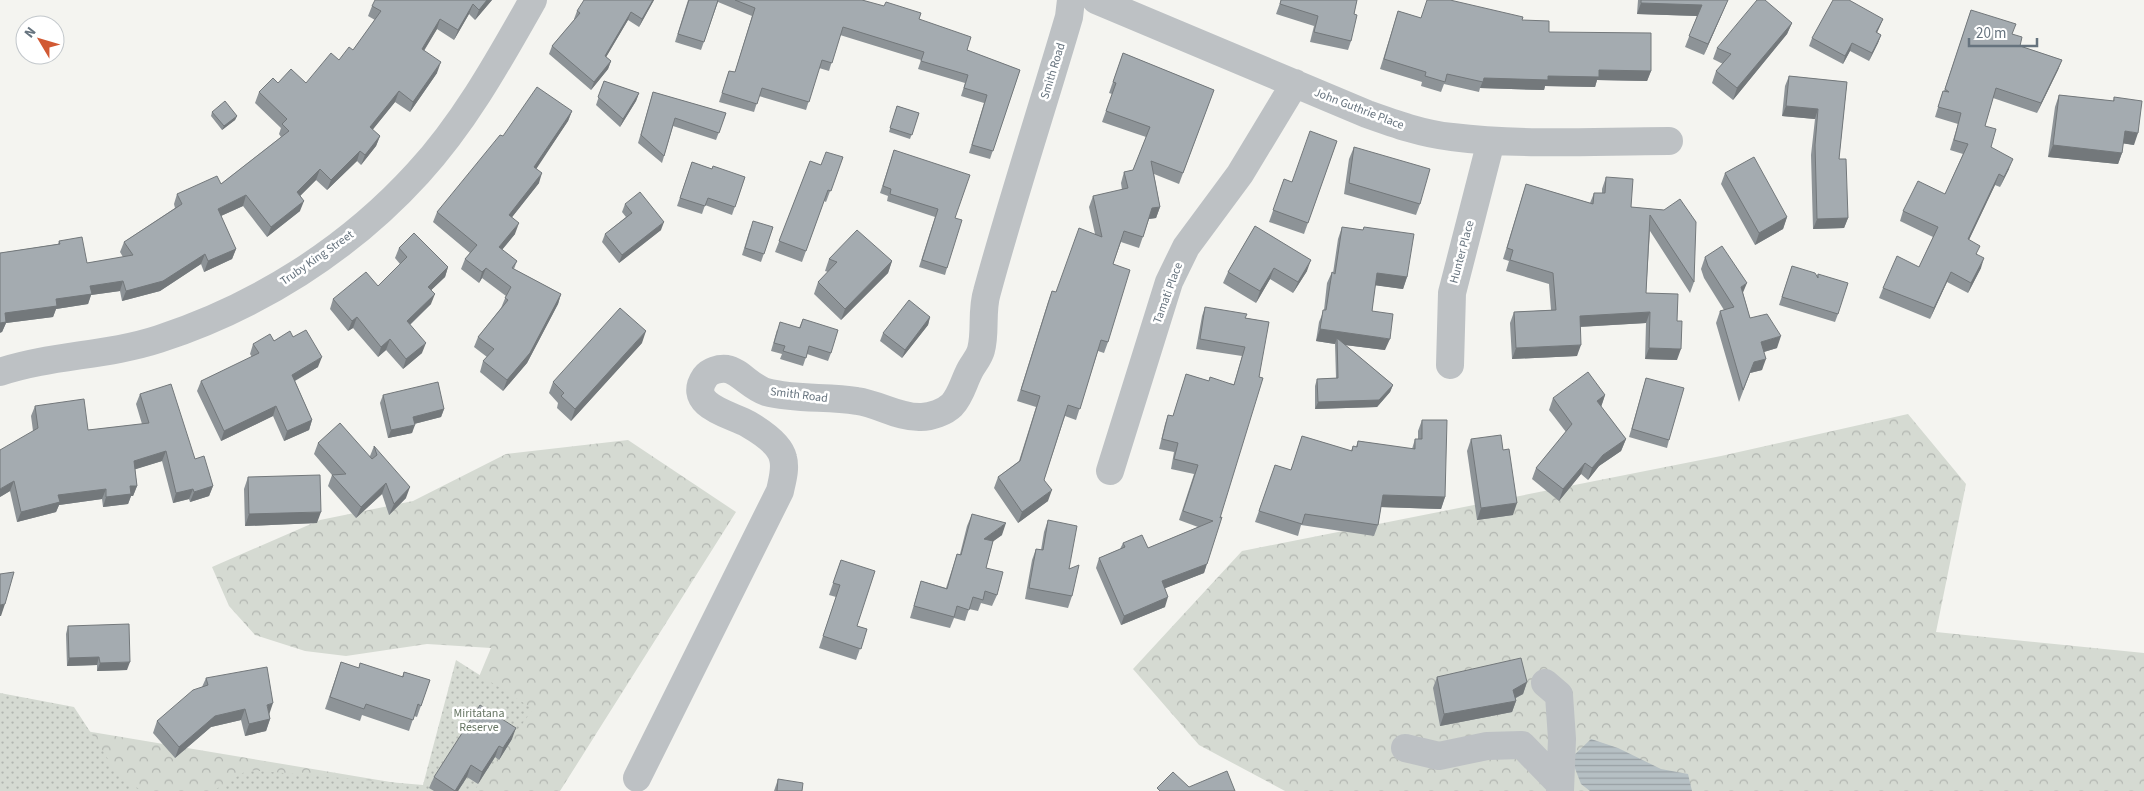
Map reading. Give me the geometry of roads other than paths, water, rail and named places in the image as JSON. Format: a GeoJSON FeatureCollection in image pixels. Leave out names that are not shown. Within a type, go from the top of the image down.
{"type":"FeatureCollection","features":[{"type":"Feature","properties":{"kind":"street","name":"Truby King Street"},"geometry":{"type":"LineString","coordinates":[[0,372],[17,366],[111,351],[158,339],[202,324],[248,302],[320,259],[382,210],[419,173],[486,82],[533,0]]}},
{"type":"Feature","properties":{"kind":"street","name":"Smith Road"},"geometry":{"type":"LineString","coordinates":[[636,778],[780,491],[784,475],[784,459],[765,436],[747,423],[719,413],[708,405],[701,393],[701,386],[705,376],[716,370],[728,369],[754,388],[767,392],[793,397],[858,401],[911,417],[933,416],[951,406],[962,391],[969,372],[981,351],[986,296],[1069,17],[1071,0]]}},
{"type":"Feature","properties":{"kind":"street","name":"John Guthrie Place"},"geometry":{"type":"LineString","coordinates":[[1096,0],[1367,114],[1406,127],[1450,137],[1491,141],[1669,141]]}},
{"type":"Feature","properties":{"kind":"street","name":"Tamati Place"},"geometry":{"type":"LineString","coordinates":[[1110,471],[1169,282],[1186,246],[1240,174],[1294,83]]}},
{"type":"Feature","properties":{"kind":"street","name":"Hunter Place"},"geometry":{"type":"LineString","coordinates":[[1450,365],[1452,293],[1491,141]]}},
{"type":"Feature","properties":{"kind":"street"},"geometry":{"type":"LineString","coordinates":[[1545,683],[1559,695],[1562,739],[1560,787]]}},
{"type":"Feature","properties":{"kind":"street"},"geometry":{"type":"LineString","coordinates":[[1405,748],[1439,756],[1487,746],[1522,745],[1560,787]]}},
{"type":"Feature","properties":{"kind":"park label","name":"Miritatana Reserve"},"geometry":{"type":"Point","coordinates":[479,720]}}]}
